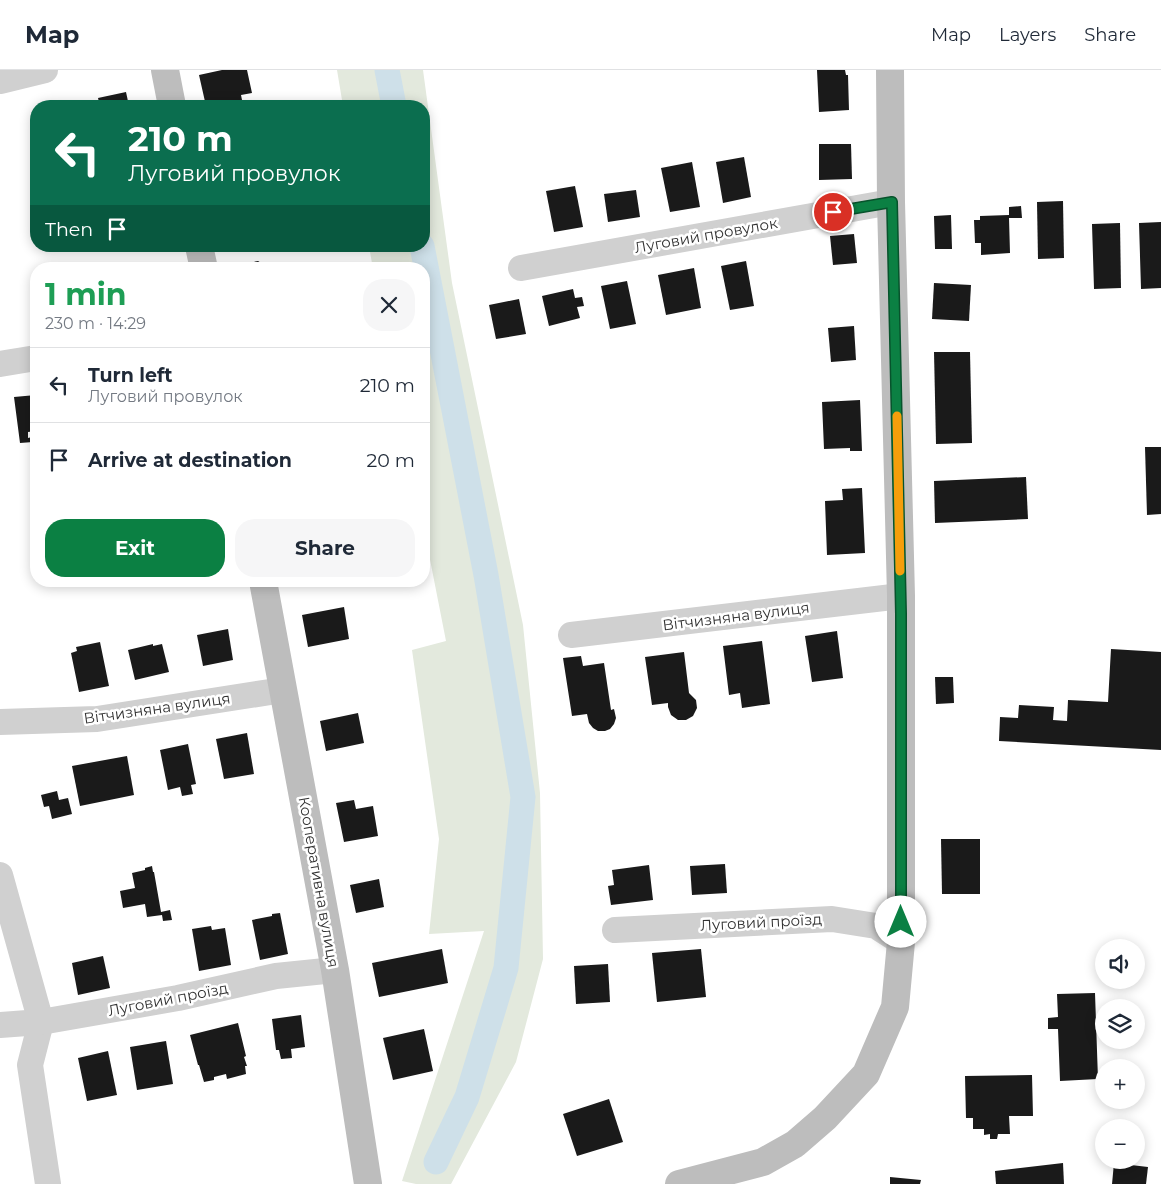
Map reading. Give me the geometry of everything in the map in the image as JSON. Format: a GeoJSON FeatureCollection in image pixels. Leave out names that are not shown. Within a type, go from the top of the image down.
{"type":"FeatureCollection","features":[{"type":"Feature","properties":{"kind":"street"},"geometry":{"type":"LineString","coordinates":[[0,81],[45,70]]}},
{"type":"Feature","properties":{"kind":"street"},"geometry":{"type":"LineString","coordinates":[[165,70],[171,100]]}},
{"type":"Feature","properties":{"kind":"street"},"geometry":{"type":"LineString","coordinates":[[680,1184],[763,1162],[795,1144],[825,1118],[866,1074],[895,1007],[901,942],[901,596],[890,70]]}},
{"type":"Feature","properties":{"kind":"street","name":"Луговий провулок"},"geometry":{"type":"LineString","coordinates":[[521,268],[892,202]]}},
{"type":"Feature","properties":{"kind":"street"},"geometry":{"type":"LineString","coordinates":[[0,364],[30,359]]}},
{"type":"Feature","properties":{"kind":"street","name":"Кооперативна вулиця"},"geometry":{"type":"LineString","coordinates":[[264,587],[335,970],[368,1184]]}},
{"type":"Feature","properties":{"kind":"street","name":"Вітчизняна вулиця"},"geometry":{"type":"LineString","coordinates":[[570,635],[901,596]]}},
{"type":"Feature","properties":{"kind":"street","name":"Вітчизняна вулиця"},"geometry":{"type":"LineString","coordinates":[[0,722],[97,719],[284,690]]}},
{"type":"Feature","properties":{"kind":"street"},"geometry":{"type":"LineString","coordinates":[[0,875],[41,1022],[30,1065],[48,1184]]}},
{"type":"Feature","properties":{"kind":"street","name":"Луговий проїзд"},"geometry":{"type":"LineString","coordinates":[[615,930],[832,919],[876,926],[901,942]]}},
{"type":"Feature","properties":{"kind":"street","name":"Луговий проїзд"},"geometry":{"type":"LineString","coordinates":[[0,1025],[41,1022],[178,998],[276,976],[335,970]]}},
{"type":"Feature","properties":{"kind":"shaded area"},"geometry":{"type":"Polygon","coordinates":[[[337,70],[423,70],[427,100],[342,100],[337,70]]]}},
{"type":"Feature","properties":{"kind":"shaded area"},"geometry":{"type":"Polygon","coordinates":[[[430,121],[452,283],[523,625],[540,793],[543,959],[516,1062],[451,1184],[416,1184],[402,1181],[484,931],[429,934],[439,839],[412,650],[446,641],[430,560],[430,262],[372,262],[370,252],[430,252],[430,121]]]}},
{"type":"Feature","properties":{"kind":"building"},"geometry":{"type":"Polygon","coordinates":[[[222,70],[247,70],[252,93],[241,95],[242,100],[205,100],[199,75],[222,70]]]}},
{"type":"Feature","properties":{"kind":"building"},"geometry":{"type":"Polygon","coordinates":[[[817,70],[845,70],[846,75],[848,75],[849,110],[819,112],[817,70]]]}},
{"type":"Feature","properties":{"kind":"building"},"geometry":{"type":"Polygon","coordinates":[[[126,92],[128,100],[98,100],[98,98],[126,92]]]}},
{"type":"Feature","properties":{"kind":"building"},"geometry":{"type":"Polygon","coordinates":[[[819,144],[851,144],[852,179],[819,180],[819,144]]]}},
{"type":"Feature","properties":{"kind":"building"},"geometry":{"type":"Polygon","coordinates":[[[744,157],[751,197],[723,203],[716,162],[744,157]]]}},
{"type":"Feature","properties":{"kind":"building"},"geometry":{"type":"Polygon","coordinates":[[[692,162],[700,207],[670,212],[661,168],[692,162]]]}},
{"type":"Feature","properties":{"kind":"building"},"geometry":{"type":"Polygon","coordinates":[[[575,186],[583,227],[554,232],[546,191],[575,186]]]}},
{"type":"Feature","properties":{"kind":"building"},"geometry":{"type":"Polygon","coordinates":[[[636,190],[640,217],[608,222],[604,194],[636,190]]]}},
{"type":"Feature","properties":{"kind":"building"},"geometry":{"type":"Polygon","coordinates":[[[1063,201],[1064,258],[1038,259],[1037,202],[1063,201]]]}},
{"type":"Feature","properties":{"kind":"building"},"geometry":{"type":"Polygon","coordinates":[[[1021,206],[1022,218],[1009,218],[1010,253],[981,255],[981,243],[975,243],[974,220],[980,220],[980,216],[1009,215],[1009,207],[1021,206]]]}},
{"type":"Feature","properties":{"kind":"building"},"geometry":{"type":"Polygon","coordinates":[[[951,215],[952,249],[935,249],[934,216],[951,215]]]}},
{"type":"Feature","properties":{"kind":"building"},"geometry":{"type":"Polygon","coordinates":[[[1161,222],[1161,288],[1141,289],[1139,223],[1161,222]]]}},
{"type":"Feature","properties":{"kind":"building"},"geometry":{"type":"Polygon","coordinates":[[[1120,223],[1121,288],[1094,289],[1092,224],[1120,223]]]}},
{"type":"Feature","properties":{"kind":"building"},"geometry":{"type":"Polygon","coordinates":[[[854,234],[857,263],[833,265],[830,236],[854,234]]]}},
{"type":"Feature","properties":{"kind":"building"},"geometry":{"type":"Polygon","coordinates":[[[746,261],[754,306],[730,310],[721,266],[746,261]]]}},
{"type":"Feature","properties":{"kind":"building"},"geometry":{"type":"Polygon","coordinates":[[[694,268],[701,308],[666,315],[658,275],[694,268]]]}},
{"type":"Feature","properties":{"kind":"building"},"geometry":{"type":"Polygon","coordinates":[[[627,281],[636,324],[610,329],[601,286],[627,281]]]}},
{"type":"Feature","properties":{"kind":"building"},"geometry":{"type":"Polygon","coordinates":[[[934,283],[971,285],[969,321],[932,319],[934,283]]]}},
{"type":"Feature","properties":{"kind":"building"},"geometry":{"type":"Polygon","coordinates":[[[573,289],[575,298],[582,297],[584,306],[577,307],[580,318],[549,326],[542,296],[573,289]]]}},
{"type":"Feature","properties":{"kind":"building"},"geometry":{"type":"Polygon","coordinates":[[[519,299],[526,334],[496,339],[489,305],[519,299]]]}},
{"type":"Feature","properties":{"kind":"building"},"geometry":{"type":"Polygon","coordinates":[[[854,326],[856,360],[831,362],[828,328],[854,326]]]}},
{"type":"Feature","properties":{"kind":"building"},"geometry":{"type":"Polygon","coordinates":[[[934,352],[970,352],[972,443],[936,444],[934,352]]]}},
{"type":"Feature","properties":{"kind":"building"},"geometry":{"type":"Polygon","coordinates":[[[30,396],[30,432],[28,432],[28,438],[30,438],[30,442],[20,443],[14,397],[30,396]]]}},
{"type":"Feature","properties":{"kind":"building"},"geometry":{"type":"Polygon","coordinates":[[[860,400],[862,451],[850,451],[850,448],[824,449],[822,402],[860,400]]]}},
{"type":"Feature","properties":{"kind":"building"},"geometry":{"type":"Polygon","coordinates":[[[1145,447],[1161,447],[1161,514],[1147,515],[1145,447]]]}},
{"type":"Feature","properties":{"kind":"building"},"geometry":{"type":"Polygon","coordinates":[[[1026,477],[1028,519],[935,523],[934,481],[1026,477]]]}},
{"type":"Feature","properties":{"kind":"building"},"geometry":{"type":"Polygon","coordinates":[[[862,488],[865,553],[827,555],[825,501],[843,500],[842,489],[862,488]]]}},
{"type":"Feature","properties":{"kind":"building"},"geometry":{"type":"Polygon","coordinates":[[[344,607],[349,639],[308,647],[302,615],[344,607]]]}},
{"type":"Feature","properties":{"kind":"building"},"geometry":{"type":"Polygon","coordinates":[[[228,629],[233,660],[203,666],[197,635],[228,629]]]}},
{"type":"Feature","properties":{"kind":"building"},"geometry":{"type":"Polygon","coordinates":[[[837,631],[843,678],[812,682],[805,636],[837,631]]]}},
{"type":"Feature","properties":{"kind":"building"},"geometry":{"type":"Polygon","coordinates":[[[762,641],[770,704],[742,708],[740,693],[729,695],[723,646],[762,641]]]}},
{"type":"Feature","properties":{"kind":"building"},"geometry":{"type":"Polygon","coordinates":[[[100,642],[109,686],[79,692],[71,653],[77,651],[76,647],[100,642]]]}},
{"type":"Feature","properties":{"kind":"building"},"geometry":{"type":"Polygon","coordinates":[[[153,644],[153,646],[162,644],[169,672],[135,680],[128,650],[153,644]]]}},
{"type":"Feature","properties":{"kind":"building"},"geometry":{"type":"Polygon","coordinates":[[[1111,649],[1161,652],[1161,750],[999,741],[1000,717],[1018,718],[1019,705],[1054,707],[1053,720],[1067,721],[1068,700],[1108,702],[1111,649]]]}},
{"type":"Feature","properties":{"kind":"building"},"geometry":{"type":"Polygon","coordinates":[[[684,652],[689,693],[696,700],[697,708],[693,716],[686,720],[678,720],[671,715],[668,703],[652,705],[645,657],[684,652]]]}},
{"type":"Feature","properties":{"kind":"building"},"geometry":{"type":"Polygon","coordinates":[[[581,656],[583,666],[604,663],[611,710],[614,709],[616,718],[610,729],[605,731],[598,731],[593,728],[589,723],[587,714],[572,716],[563,658],[581,656]]]}},
{"type":"Feature","properties":{"kind":"building"},"geometry":{"type":"Polygon","coordinates":[[[935,677],[953,677],[954,703],[936,704],[935,677]]]}},
{"type":"Feature","properties":{"kind":"building"},"geometry":{"type":"Polygon","coordinates":[[[358,713],[364,743],[326,751],[320,721],[358,713]]]}},
{"type":"Feature","properties":{"kind":"building"},"geometry":{"type":"Polygon","coordinates":[[[247,733],[254,774],[224,779],[216,739],[247,733]]]}},
{"type":"Feature","properties":{"kind":"building"},"geometry":{"type":"Polygon","coordinates":[[[188,744],[196,784],[191,785],[193,794],[182,796],[180,787],[168,790],[160,750],[188,744]]]}},
{"type":"Feature","properties":{"kind":"building"},"geometry":{"type":"Polygon","coordinates":[[[127,756],[134,795],[80,806],[72,766],[127,756]]]}},
{"type":"Feature","properties":{"kind":"building"},"geometry":{"type":"Polygon","coordinates":[[[57,791],[59,800],[68,798],[72,814],[52,819],[49,806],[44,807],[41,795],[57,791]]]}},
{"type":"Feature","properties":{"kind":"building"},"geometry":{"type":"Polygon","coordinates":[[[354,800],[356,809],[373,806],[378,836],[344,842],[336,803],[354,800]]]}},
{"type":"Feature","properties":{"kind":"building"},"geometry":{"type":"Polygon","coordinates":[[[941,839],[980,839],[980,894],[942,894],[941,839]]]}},
{"type":"Feature","properties":{"kind":"building"},"geometry":{"type":"Polygon","coordinates":[[[725,864],[727,893],[692,895],[690,866],[725,864]]]}},
{"type":"Feature","properties":{"kind":"building"},"geometry":{"type":"Polygon","coordinates":[[[649,865],[653,900],[611,905],[608,886],[614,885],[612,870],[649,865]]]}},
{"type":"Feature","properties":{"kind":"building"},"geometry":{"type":"Polygon","coordinates":[[[152,866],[161,912],[170,910],[172,920],[163,921],[162,915],[147,917],[145,904],[123,908],[120,891],[135,888],[132,873],[152,866]]]}},
{"type":"Feature","properties":{"kind":"building"},"geometry":{"type":"Polygon","coordinates":[[[379,879],[384,907],[356,913],[350,885],[379,879]]]}},
{"type":"Feature","properties":{"kind":"building"},"geometry":{"type":"Polygon","coordinates":[[[280,913],[288,954],[260,960],[252,920],[280,913]]]}},
{"type":"Feature","properties":{"kind":"building"},"geometry":{"type":"Polygon","coordinates":[[[211,926],[212,930],[225,928],[231,965],[199,971],[192,929],[211,926]]]}},
{"type":"Feature","properties":{"kind":"building"},"geometry":{"type":"Polygon","coordinates":[[[442,949],[448,983],[379,997],[372,963],[442,949]]]}},
{"type":"Feature","properties":{"kind":"building"},"geometry":{"type":"Polygon","coordinates":[[[701,949],[706,997],[657,1002],[652,953],[701,949]]]}},
{"type":"Feature","properties":{"kind":"building"},"geometry":{"type":"Polygon","coordinates":[[[103,956],[110,988],[78,995],[72,963],[103,956]]]}},
{"type":"Feature","properties":{"kind":"building"},"geometry":{"type":"Polygon","coordinates":[[[608,964],[610,1002],[576,1004],[574,966],[608,964]]]}},
{"type":"Feature","properties":{"kind":"building"},"geometry":{"type":"Polygon","coordinates":[[[1095,993],[1095,1049],[1097,1049],[1097,1059],[1095,1059],[1095,1079],[1060,1081],[1058,1029],[1048,1029],[1048,1018],[1058,1017],[1057,994],[1095,993]]]}},
{"type":"Feature","properties":{"kind":"building"},"geometry":{"type":"Polygon","coordinates":[[[301,1015],[305,1047],[291,1049],[292,1058],[281,1059],[279,1050],[276,1050],[272,1019],[301,1015]]]}},
{"type":"Feature","properties":{"kind":"building"},"geometry":{"type":"Polygon","coordinates":[[[238,1023],[246,1056],[244,1057],[247,1066],[245,1066],[246,1074],[227,1079],[226,1074],[214,1077],[214,1080],[204,1082],[190,1035],[238,1023]]]}},
{"type":"Feature","properties":{"kind":"building"},"geometry":{"type":"Polygon","coordinates":[[[424,1029],[433,1071],[393,1080],[383,1038],[424,1029]]]}},
{"type":"Feature","properties":{"kind":"building"},"geometry":{"type":"Polygon","coordinates":[[[166,1041],[173,1084],[137,1090],[130,1047],[166,1041]]]}},
{"type":"Feature","properties":{"kind":"building"},"geometry":{"type":"Polygon","coordinates":[[[108,1051],[117,1095],[87,1101],[78,1058],[108,1051]]]}},
{"type":"Feature","properties":{"kind":"building"},"geometry":{"type":"Polygon","coordinates":[[[1032,1075],[1033,1116],[1009,1116],[1010,1134],[998,1134],[997,1139],[990,1139],[990,1134],[984,1135],[984,1129],[973,1129],[973,1118],[966,1118],[965,1076],[1032,1075]]]}},
{"type":"Feature","properties":{"kind":"building"},"geometry":{"type":"Polygon","coordinates":[[[609,1099],[623,1142],[577,1156],[563,1114],[609,1099]]]}},
{"type":"Feature","properties":{"kind":"building"},"geometry":{"type":"Polygon","coordinates":[[[1063,1163],[1064,1184],[996,1184],[995,1171],[1063,1163]]]}},
{"type":"Feature","properties":{"kind":"building"},"geometry":{"type":"Polygon","coordinates":[[[1145,1167],[1148,1167],[1146,1184],[1112,1184],[1113,1169],[1145,1169],[1145,1167]]]}},
{"type":"Feature","properties":{"kind":"building"},"geometry":{"type":"Polygon","coordinates":[[[890,1177],[921,1180],[920,1184],[890,1184],[890,1177]]]}},
{"type":"Feature","properties":{"kind":"waterway"},"geometry":{"type":"LineString","coordinates":[[387,70],[393,100]]}},
{"type":"Feature","properties":{"kind":"waterway"},"geometry":{"type":"LineString","coordinates":[[423,252],[425,262]]}},
{"type":"Feature","properties":{"kind":"waterway"},"geometry":{"type":"LineString","coordinates":[[430,287],[486,575],[523,797],[506,968],[467,1097],[436,1162]]}},
{"type":"Feature","properties":{"kind":"slow traffic"},"geometry":{"type":"LineString","coordinates":[[897,416],[900,571]]}},
{"type":"Feature","properties":{"kind":"route"},"geometry":{"type":"LineString","coordinates":[[833,212],[892,202],[902,686],[901,922]]}}]}
